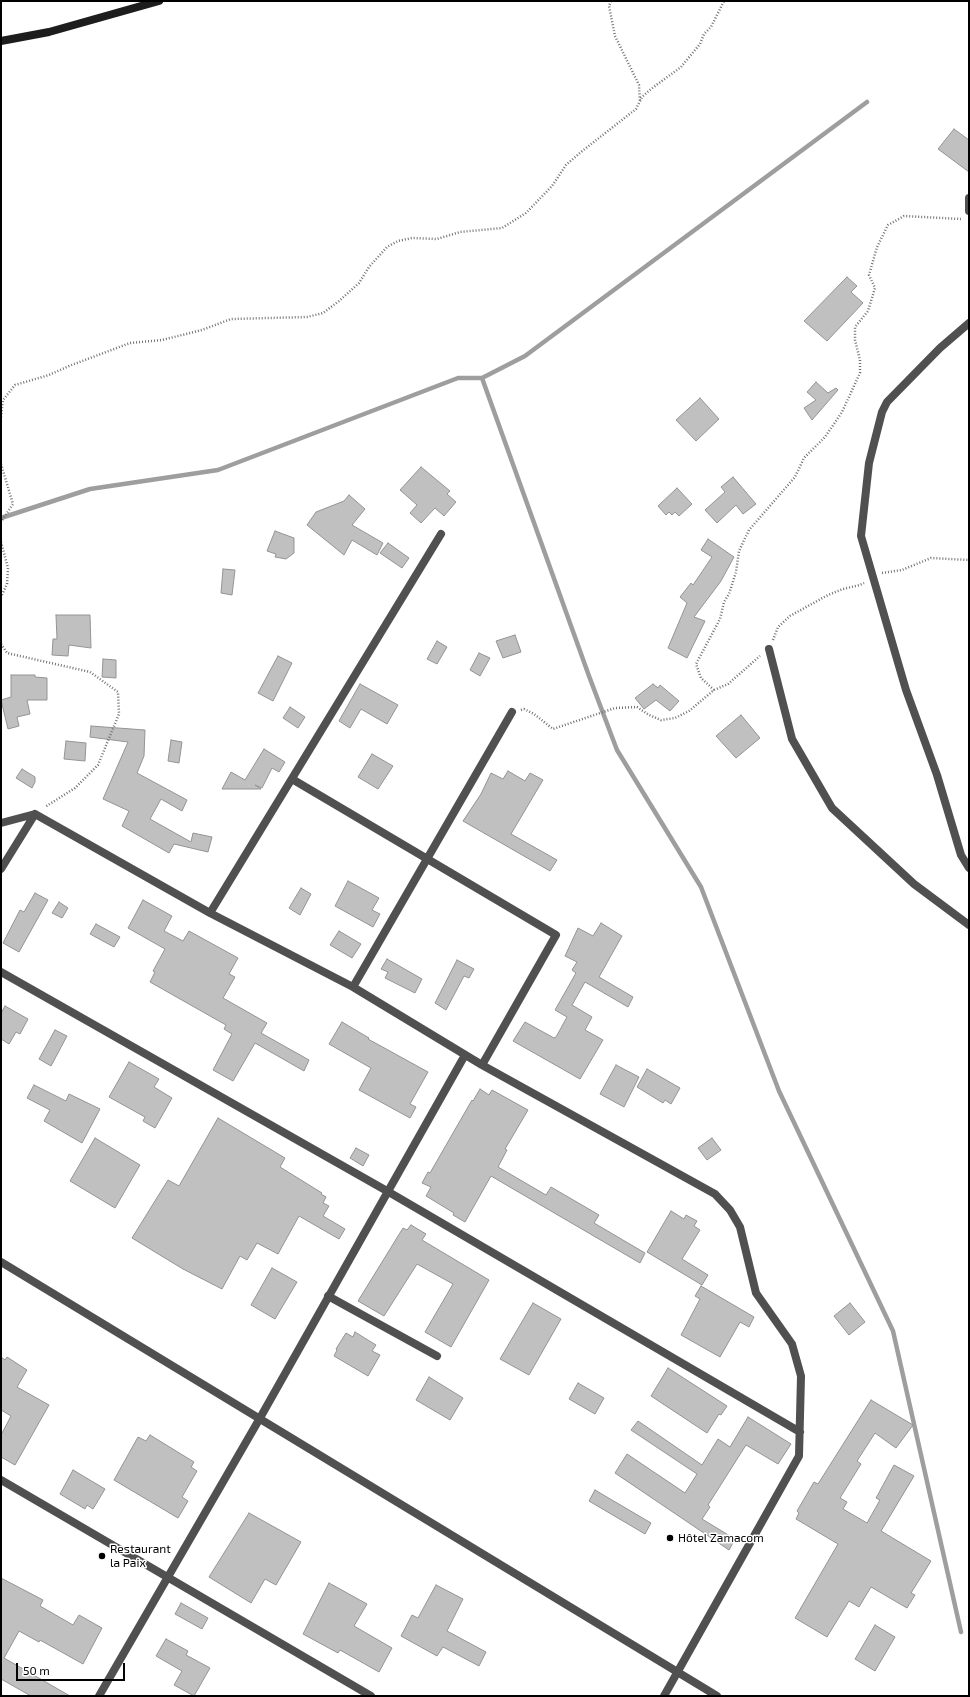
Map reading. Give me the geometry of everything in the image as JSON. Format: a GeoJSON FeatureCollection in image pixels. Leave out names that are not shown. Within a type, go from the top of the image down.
{"type":"FeatureCollection","features":[{"type":"Feature","properties":{"kind":"street"},"geometry":{"type":"LineString","coordinates":[[1,41],[49,32],[159,1]]}},
{"type":"Feature","properties":{"kind":"street"},"geometry":{"type":"LineString","coordinates":[[969,198],[969,210]]}},
{"type":"Feature","properties":{"kind":"street"},"geometry":{"type":"LineString","coordinates":[[969,323],[940,348],[887,402],[882,412],[869,463],[861,536],[906,690],[937,775],[961,855],[969,868]]}},
{"type":"Feature","properties":{"kind":"street"},"geometry":{"type":"LineString","coordinates":[[210,913],[441,534]]}},
{"type":"Feature","properties":{"kind":"street"},"geometry":{"type":"LineString","coordinates":[[769,649],[792,739],[832,808],[914,884],[969,925]]}},
{"type":"Feature","properties":{"kind":"street"},"geometry":{"type":"LineString","coordinates":[[353,987],[512,712]]}},
{"type":"Feature","properties":{"kind":"street"},"geometry":{"type":"LineString","coordinates":[[292,779],[556,935],[482,1065]]}},
{"type":"Feature","properties":{"kind":"street"},"geometry":{"type":"LineString","coordinates":[[1,823],[35,814],[210,913],[353,987],[482,1065],[715,1194],[730,1210],[740,1227],[756,1293],[792,1344],[801,1376],[799,1456],[664,1696]]}},
{"type":"Feature","properties":{"kind":"street"},"geometry":{"type":"LineString","coordinates":[[1,869],[35,814]]}},
{"type":"Feature","properties":{"kind":"street"},"geometry":{"type":"LineString","coordinates":[[1,972],[387,1191],[800,1432]]}},
{"type":"Feature","properties":{"kind":"street"},"geometry":{"type":"LineString","coordinates":[[99,1696],[260,1418],[465,1055]]}},
{"type":"Feature","properties":{"kind":"street"},"geometry":{"type":"LineString","coordinates":[[1,1262],[717,1696]]}},
{"type":"Feature","properties":{"kind":"street"},"geometry":{"type":"LineString","coordinates":[[328,1296],[437,1356]]}},
{"type":"Feature","properties":{"kind":"street"},"geometry":{"type":"LineString","coordinates":[[1,1480],[166,1578],[371,1696]]}},
{"type":"Feature","properties":{"kind":"path"},"geometry":{"type":"LineString","coordinates":[[611,1],[609,6],[615,36],[639,85],[640,102]]}},
{"type":"Feature","properties":{"kind":"path"},"geometry":{"type":"LineString","coordinates":[[1,417],[3,400],[16,385],[49,375],[130,343],[162,340],[202,330],[231,319],[308,317],[323,313],[359,283],[369,267],[387,247],[398,241],[412,238],[437,239],[460,232],[502,228],[526,213],[552,186],[566,165],[636,109],[651,89],[681,67],[696,49],[704,34],[711,27],[724,1]]}},
{"type":"Feature","properties":{"kind":"path"},"geometry":{"type":"LineString","coordinates":[[714,690],[701,678],[696,664],[720,619],[724,602],[729,594],[736,572],[739,551],[749,530],[795,477],[804,458],[825,437],[842,412],[860,373],[860,360],[855,340],[855,327],[868,311],[875,288],[869,275],[877,248],[888,225],[904,216],[963,219]]}},
{"type":"Feature","properties":{"kind":"path"},"geometry":{"type":"LineString","coordinates":[[1,464],[13,504],[1,522]]}},
{"type":"Feature","properties":{"kind":"path"},"geometry":{"type":"LineString","coordinates":[[1,542],[8,568],[8,584],[1,597]]}},
{"type":"Feature","properties":{"kind":"path"},"geometry":{"type":"LineString","coordinates":[[512,712],[524,709],[534,714],[553,728],[615,708],[637,707],[649,715],[661,720],[675,718],[689,711],[714,690],[728,684],[769,649],[778,627],[790,616],[828,595],[843,589],[860,585],[873,575],[902,570],[931,558],[969,560]]}},
{"type":"Feature","properties":{"kind":"path"},"geometry":{"type":"LineString","coordinates":[[1,644],[7,653],[90,672],[118,692],[119,714],[98,765],[75,788],[35,814]]}},
{"type":"Feature","properties":{"kind":"building"},"geometry":{"type":"Polygon","coordinates":[[[954,129],[969,140],[969,172],[938,149],[954,129]]]}},
{"type":"Feature","properties":{"kind":"building"},"geometry":{"type":"Polygon","coordinates":[[[847,277],[857,286],[851,292],[863,303],[827,341],[804,321],[847,277]]]}},
{"type":"Feature","properties":{"kind":"building"},"geometry":{"type":"Polygon","coordinates":[[[816,382],[828,393],[836,388],[838,390],[812,420],[804,408],[816,400],[807,392],[816,382]]]}},
{"type":"Feature","properties":{"kind":"building"},"geometry":{"type":"Polygon","coordinates":[[[700,398],[719,419],[696,441],[676,420],[700,398]]]}},
{"type":"Feature","properties":{"kind":"building"},"geometry":{"type":"Polygon","coordinates":[[[421,467],[450,491],[447,494],[456,502],[444,516],[435,508],[421,523],[410,513],[417,505],[400,490],[421,467]]]}},
{"type":"Feature","properties":{"kind":"building"},"geometry":{"type":"Polygon","coordinates":[[[733,477],[756,504],[743,514],[736,505],[717,523],[705,510],[725,492],[721,487],[733,477]]]}},
{"type":"Feature","properties":{"kind":"building"},"geometry":{"type":"Polygon","coordinates":[[[677,488],[692,504],[679,516],[675,512],[672,515],[669,512],[666,515],[658,506],[677,488]]]}},
{"type":"Feature","properties":{"kind":"building"},"geometry":{"type":"Polygon","coordinates":[[[349,495],[365,509],[352,525],[383,543],[377,555],[352,540],[344,555],[307,525],[316,512],[344,501],[349,495]]]}},
{"type":"Feature","properties":{"kind":"building"},"geometry":{"type":"Polygon","coordinates":[[[275,531],[294,538],[294,553],[286,559],[275,557],[276,554],[267,551],[275,531]]]}},
{"type":"Feature","properties":{"kind":"building"},"geometry":{"type":"Polygon","coordinates":[[[708,539],[734,557],[721,581],[694,617],[705,621],[687,658],[668,648],[687,603],[680,597],[691,583],[693,585],[712,557],[701,550],[708,539]]]}},
{"type":"Feature","properties":{"kind":"building"},"geometry":{"type":"Polygon","coordinates":[[[388,543],[409,558],[402,568],[380,553],[388,543]]]}},
{"type":"Feature","properties":{"kind":"building"},"geometry":{"type":"Polygon","coordinates":[[[223,569],[235,570],[232,595],[221,593],[223,569]]]}},
{"type":"Feature","properties":{"kind":"building"},"geometry":{"type":"Polygon","coordinates":[[[56,615],[90,615],[91,648],[69,645],[68,656],[52,655],[53,639],[57,639],[56,615]]]}},
{"type":"Feature","properties":{"kind":"building"},"geometry":{"type":"Polygon","coordinates":[[[515,635],[521,652],[503,658],[496,641],[515,635]]]}},
{"type":"Feature","properties":{"kind":"building"},"geometry":{"type":"Polygon","coordinates":[[[437,641],[447,647],[437,664],[427,659],[437,641]]]}},
{"type":"Feature","properties":{"kind":"building"},"geometry":{"type":"Polygon","coordinates":[[[479,653],[490,658],[480,676],[470,670],[479,653]]]}},
{"type":"Feature","properties":{"kind":"building"},"geometry":{"type":"Polygon","coordinates":[[[278,656],[292,663],[273,701],[258,693],[278,656]]]}},
{"type":"Feature","properties":{"kind":"building"},"geometry":{"type":"Polygon","coordinates":[[[103,659],[116,660],[116,678],[102,677],[103,659]]]}},
{"type":"Feature","properties":{"kind":"building"},"geometry":{"type":"Polygon","coordinates":[[[11,675],[35,675],[35,677],[47,678],[47,700],[27,700],[30,714],[17,717],[19,726],[8,729],[1,700],[11,697],[11,675]]]}},
{"type":"Feature","properties":{"kind":"building"},"geometry":{"type":"Polygon","coordinates":[[[360,684],[398,705],[387,724],[361,709],[350,728],[339,721],[360,684]]]}},
{"type":"Feature","properties":{"kind":"building"},"geometry":{"type":"Polygon","coordinates":[[[653,684],[658,688],[660,685],[679,701],[670,711],[656,700],[644,709],[635,698],[653,684]]]}},
{"type":"Feature","properties":{"kind":"building"},"geometry":{"type":"Polygon","coordinates":[[[290,707],[305,717],[298,728],[283,718],[290,707]]]}},
{"type":"Feature","properties":{"kind":"building"},"geometry":{"type":"Polygon","coordinates":[[[741,715],[760,738],[736,758],[716,736],[741,715]]]}},
{"type":"Feature","properties":{"kind":"building"},"geometry":{"type":"Polygon","coordinates":[[[91,726],[145,730],[144,756],[137,773],[187,800],[182,811],[161,799],[150,819],[191,842],[193,833],[212,837],[208,852],[174,844],[169,853],[122,826],[129,811],[103,799],[128,742],[90,737],[91,726]]]}},
{"type":"Feature","properties":{"kind":"building"},"geometry":{"type":"Polygon","coordinates":[[[171,740],[182,742],[179,763],[168,761],[171,740]]]}},
{"type":"Feature","properties":{"kind":"building"},"geometry":{"type":"Polygon","coordinates":[[[66,741],[86,743],[85,761],[64,759],[66,741]]]}},
{"type":"Feature","properties":{"kind":"building"},"geometry":{"type":"Polygon","coordinates":[[[264,749],[285,762],[279,772],[272,768],[262,788],[255,785],[261,789],[222,789],[231,772],[245,780],[264,749]]]}},
{"type":"Feature","properties":{"kind":"building"},"geometry":{"type":"Polygon","coordinates":[[[372,754],[393,766],[378,789],[358,777],[372,754]]]}},
{"type":"Feature","properties":{"kind":"building"},"geometry":{"type":"Polygon","coordinates":[[[22,769],[35,777],[35,782],[32,788],[16,778],[22,769]]]}},
{"type":"Feature","properties":{"kind":"building"},"geometry":{"type":"Polygon","coordinates":[[[508,771],[525,781],[530,773],[543,780],[511,834],[557,860],[550,871],[463,821],[481,794],[491,773],[503,779],[508,771]]]}},
{"type":"Feature","properties":{"kind":"building"},"geometry":{"type":"Polygon","coordinates":[[[348,881],[379,898],[372,910],[380,914],[373,927],[335,906],[348,881]]]}},
{"type":"Feature","properties":{"kind":"building"},"geometry":{"type":"Polygon","coordinates":[[[301,888],[311,894],[300,915],[289,908],[301,888]]]}},
{"type":"Feature","properties":{"kind":"building"},"geometry":{"type":"Polygon","coordinates":[[[35,893],[48,900],[19,952],[3,943],[20,910],[24,912],[35,893]]]}},
{"type":"Feature","properties":{"kind":"building"},"geometry":{"type":"Polygon","coordinates":[[[143,900],[172,916],[164,931],[183,941],[189,931],[238,958],[229,974],[235,977],[223,998],[267,1023],[261,1033],[309,1060],[304,1071],[255,1043],[233,1081],[213,1070],[232,1034],[224,1029],[226,1025],[150,982],[155,972],[153,971],[165,949],[128,928],[143,900]]]}},
{"type":"Feature","properties":{"kind":"building"},"geometry":{"type":"Polygon","coordinates":[[[59,902],[68,908],[62,918],[52,913],[59,902]]]}},
{"type":"Feature","properties":{"kind":"building"},"geometry":{"type":"Polygon","coordinates":[[[601,923],[622,936],[599,977],[633,997],[628,1007],[585,982],[572,1005],[592,1017],[585,1030],[603,1040],[580,1079],[513,1041],[525,1022],[554,1038],[556,1037],[567,1017],[555,1010],[576,973],[572,970],[577,962],[565,956],[578,928],[593,936],[601,923]]]}},
{"type":"Feature","properties":{"kind":"building"},"geometry":{"type":"Polygon","coordinates":[[[96,924],[120,937],[114,947],[90,934],[96,924]]]}},
{"type":"Feature","properties":{"kind":"building"},"geometry":{"type":"Polygon","coordinates":[[[339,931],[361,944],[352,958],[330,945],[339,931]]]}},
{"type":"Feature","properties":{"kind":"building"},"geometry":{"type":"Polygon","coordinates":[[[387,959],[422,979],[415,993],[385,978],[388,972],[381,969],[387,959]]]}},
{"type":"Feature","properties":{"kind":"building"},"geometry":{"type":"Polygon","coordinates":[[[457,960],[474,969],[469,978],[464,976],[446,1010],[435,1003],[457,960]]]}},
{"type":"Feature","properties":{"kind":"building"},"geometry":{"type":"Polygon","coordinates":[[[5,1006],[28,1019],[20,1034],[16,1032],[9,1044],[1,1039],[1,1013],[5,1006]]]}},
{"type":"Feature","properties":{"kind":"building"},"geometry":{"type":"Polygon","coordinates":[[[342,1022],[369,1038],[368,1039],[428,1072],[410,1104],[416,1107],[410,1118],[359,1090],[371,1068],[329,1044],[342,1022]]]}},
{"type":"Feature","properties":{"kind":"building"},"geometry":{"type":"Polygon","coordinates":[[[55,1030],[67,1036],[51,1066],[39,1059],[55,1030]]]}},
{"type":"Feature","properties":{"kind":"building"},"geometry":{"type":"Polygon","coordinates":[[[129,1062],[159,1079],[154,1087],[172,1098],[155,1128],[143,1121],[145,1117],[109,1097],[129,1062]]]}},
{"type":"Feature","properties":{"kind":"building"},"geometry":{"type":"Polygon","coordinates":[[[616,1065],[639,1077],[624,1107],[600,1094],[616,1065]]]}},
{"type":"Feature","properties":{"kind":"building"},"geometry":{"type":"Polygon","coordinates":[[[647,1069],[680,1088],[671,1104],[665,1100],[663,1103],[637,1087],[647,1069]]]}},
{"type":"Feature","properties":{"kind":"building"},"geometry":{"type":"Polygon","coordinates":[[[34,1085],[66,1101],[69,1094],[100,1109],[82,1143],[44,1121],[50,1110],[27,1098],[34,1085]]]}},
{"type":"Feature","properties":{"kind":"building"},"geometry":{"type":"Polygon","coordinates":[[[480,1089],[489,1095],[492,1090],[528,1110],[505,1149],[507,1150],[498,1167],[546,1195],[551,1187],[599,1215],[594,1223],[645,1253],[640,1263],[491,1176],[465,1222],[453,1215],[454,1213],[426,1196],[431,1187],[422,1183],[428,1172],[430,1173],[472,1100],[473,1101],[480,1089]]]}},
{"type":"Feature","properties":{"kind":"building"},"geometry":{"type":"Polygon","coordinates":[[[218,1118],[285,1158],[280,1167],[326,1197],[323,1203],[329,1206],[323,1216],[345,1229],[339,1239],[299,1216],[278,1254],[257,1243],[247,1260],[240,1256],[222,1289],[183,1269],[132,1238],[168,1180],[179,1186],[218,1118]]]}},
{"type":"Feature","properties":{"kind":"building"},"geometry":{"type":"Polygon","coordinates":[[[95,1138],[140,1165],[115,1208],[70,1181],[95,1138]]]}},
{"type":"Feature","properties":{"kind":"building"},"geometry":{"type":"Polygon","coordinates":[[[712,1138],[721,1150],[707,1160],[698,1148],[712,1138]]]}},
{"type":"Feature","properties":{"kind":"building"},"geometry":{"type":"Polygon","coordinates":[[[356,1148],[369,1155],[363,1166],[350,1158],[356,1148]]]}},
{"type":"Feature","properties":{"kind":"building"},"geometry":{"type":"Polygon","coordinates":[[[671,1211],[684,1219],[686,1215],[697,1221],[694,1226],[700,1230],[682,1259],[708,1275],[702,1285],[647,1252],[671,1211]]]}},
{"type":"Feature","properties":{"kind":"building"},"geometry":{"type":"Polygon","coordinates":[[[411,1225],[426,1234],[422,1240],[489,1280],[451,1347],[425,1332],[453,1284],[417,1264],[384,1316],[358,1301],[403,1228],[407,1230],[411,1225]]]}},
{"type":"Feature","properties":{"kind":"building"},"geometry":{"type":"Polygon","coordinates":[[[272,1268],[297,1282],[275,1319],[251,1305],[272,1268]]]}},
{"type":"Feature","properties":{"kind":"building"},"geometry":{"type":"Polygon","coordinates":[[[701,1286],[754,1317],[749,1327],[740,1322],[720,1357],[681,1335],[700,1299],[695,1296],[701,1286]]]}},
{"type":"Feature","properties":{"kind":"building"},"geometry":{"type":"Polygon","coordinates":[[[533,1303],[561,1319],[529,1375],[500,1359],[533,1303]]]}},
{"type":"Feature","properties":{"kind":"building"},"geometry":{"type":"Polygon","coordinates":[[[850,1303],[865,1322],[849,1335],[834,1316],[850,1303]]]}},
{"type":"Feature","properties":{"kind":"building"},"geometry":{"type":"Polygon","coordinates":[[[355,1332],[376,1345],[372,1351],[380,1355],[368,1376],[334,1356],[337,1350],[336,1349],[346,1333],[353,1337],[355,1332]]]}},
{"type":"Feature","properties":{"kind":"building"},"geometry":{"type":"Polygon","coordinates":[[[1,1357],[5,1360],[7,1357],[27,1370],[17,1387],[49,1405],[15,1465],[1,1457],[1,1435],[11,1416],[1,1410],[1,1357]]]}},
{"type":"Feature","properties":{"kind":"building"},"geometry":{"type":"Polygon","coordinates":[[[668,1368],[727,1406],[721,1415],[719,1414],[707,1433],[651,1396],[668,1368]]]}},
{"type":"Feature","properties":{"kind":"building"},"geometry":{"type":"Polygon","coordinates":[[[429,1377],[463,1398],[450,1420],[416,1400],[429,1377]]]}},
{"type":"Feature","properties":{"kind":"building"},"geometry":{"type":"Polygon","coordinates":[[[578,1383],[604,1398],[595,1414],[569,1399],[578,1383]]]}},
{"type":"Feature","properties":{"kind":"building"},"geometry":{"type":"Polygon","coordinates":[[[871,1400],[913,1425],[896,1448],[875,1433],[857,1461],[861,1464],[840,1498],[847,1502],[843,1509],[867,1523],[880,1500],[876,1498],[894,1465],[914,1476],[881,1531],[931,1561],[911,1593],[915,1595],[907,1608],[871,1587],[859,1607],[849,1601],[827,1637],[795,1618],[838,1544],[796,1519],[799,1513],[797,1511],[814,1482],[818,1484],[871,1400]]]}},
{"type":"Feature","properties":{"kind":"building"},"geometry":{"type":"Polygon","coordinates":[[[748,1417],[791,1444],[778,1464],[746,1445],[708,1505],[710,1507],[702,1519],[735,1539],[729,1550],[615,1473],[627,1454],[685,1493],[697,1474],[631,1430],[638,1421],[702,1465],[718,1439],[730,1447],[748,1417]]]}},
{"type":"Feature","properties":{"kind":"building"},"geometry":{"type":"Polygon","coordinates":[[[150,1435],[194,1462],[191,1467],[197,1471],[182,1497],[188,1501],[178,1518],[114,1480],[138,1437],[146,1441],[150,1435]]]}},
{"type":"Feature","properties":{"kind":"building"},"geometry":{"type":"Polygon","coordinates":[[[73,1470],[105,1489],[93,1509],[87,1505],[85,1509],[60,1494],[73,1470]]]}},
{"type":"Feature","properties":{"kind":"building"},"geometry":{"type":"Polygon","coordinates":[[[595,1490],[651,1523],[645,1534],[589,1501],[595,1490]]]}},
{"type":"Feature","properties":{"kind":"building"},"geometry":{"type":"Polygon","coordinates":[[[249,1513],[301,1542],[276,1585],[265,1579],[251,1603],[209,1577],[249,1513]]]}},
{"type":"Feature","properties":{"kind":"building"},"geometry":{"type":"Polygon","coordinates":[[[1,1578],[43,1600],[40,1606],[73,1625],[79,1615],[102,1628],[83,1664],[40,1640],[39,1642],[19,1631],[4,1658],[70,1696],[31,1696],[1,1679],[1,1578]]]}},
{"type":"Feature","properties":{"kind":"building"},"geometry":{"type":"Polygon","coordinates":[[[329,1583],[367,1604],[354,1626],[392,1648],[379,1672],[340,1650],[338,1653],[303,1634],[329,1583]]]}},
{"type":"Feature","properties":{"kind":"building"},"geometry":{"type":"Polygon","coordinates":[[[436,1585],[463,1599],[447,1631],[486,1652],[479,1666],[443,1647],[437,1656],[401,1636],[412,1615],[418,1618],[436,1585]]]}},
{"type":"Feature","properties":{"kind":"building"},"geometry":{"type":"Polygon","coordinates":[[[181,1603],[208,1618],[202,1629],[175,1614],[181,1603]]]}},
{"type":"Feature","properties":{"kind":"building"},"geometry":{"type":"Polygon","coordinates":[[[875,1625],[895,1637],[875,1671],[855,1659],[875,1625]]]}},
{"type":"Feature","properties":{"kind":"building"},"geometry":{"type":"Polygon","coordinates":[[[166,1639],[188,1651],[186,1655],[210,1668],[194,1696],[174,1685],[182,1671],[156,1656],[166,1639]]]}},
{"type":"Feature","properties":{"kind":"waterway"},"geometry":{"type":"LineString","coordinates":[[1,518],[90,489],[218,470],[458,378],[482,378],[525,356],[867,102]]}},
{"type":"Feature","properties":{"kind":"waterway"},"geometry":{"type":"LineString","coordinates":[[482,378],[617,750],[701,887],[779,1091],[893,1331],[961,1632]]}},
{"type":"Feature","properties":{"kind":"place","name":"Hôtel Zamacom"},"geometry":{"type":"Point","coordinates":[670,1538]}},
{"type":"Feature","properties":{"kind":"place","name":"Restaurant la Paix"},"geometry":{"type":"Point","coordinates":[102,1556]}}]}
